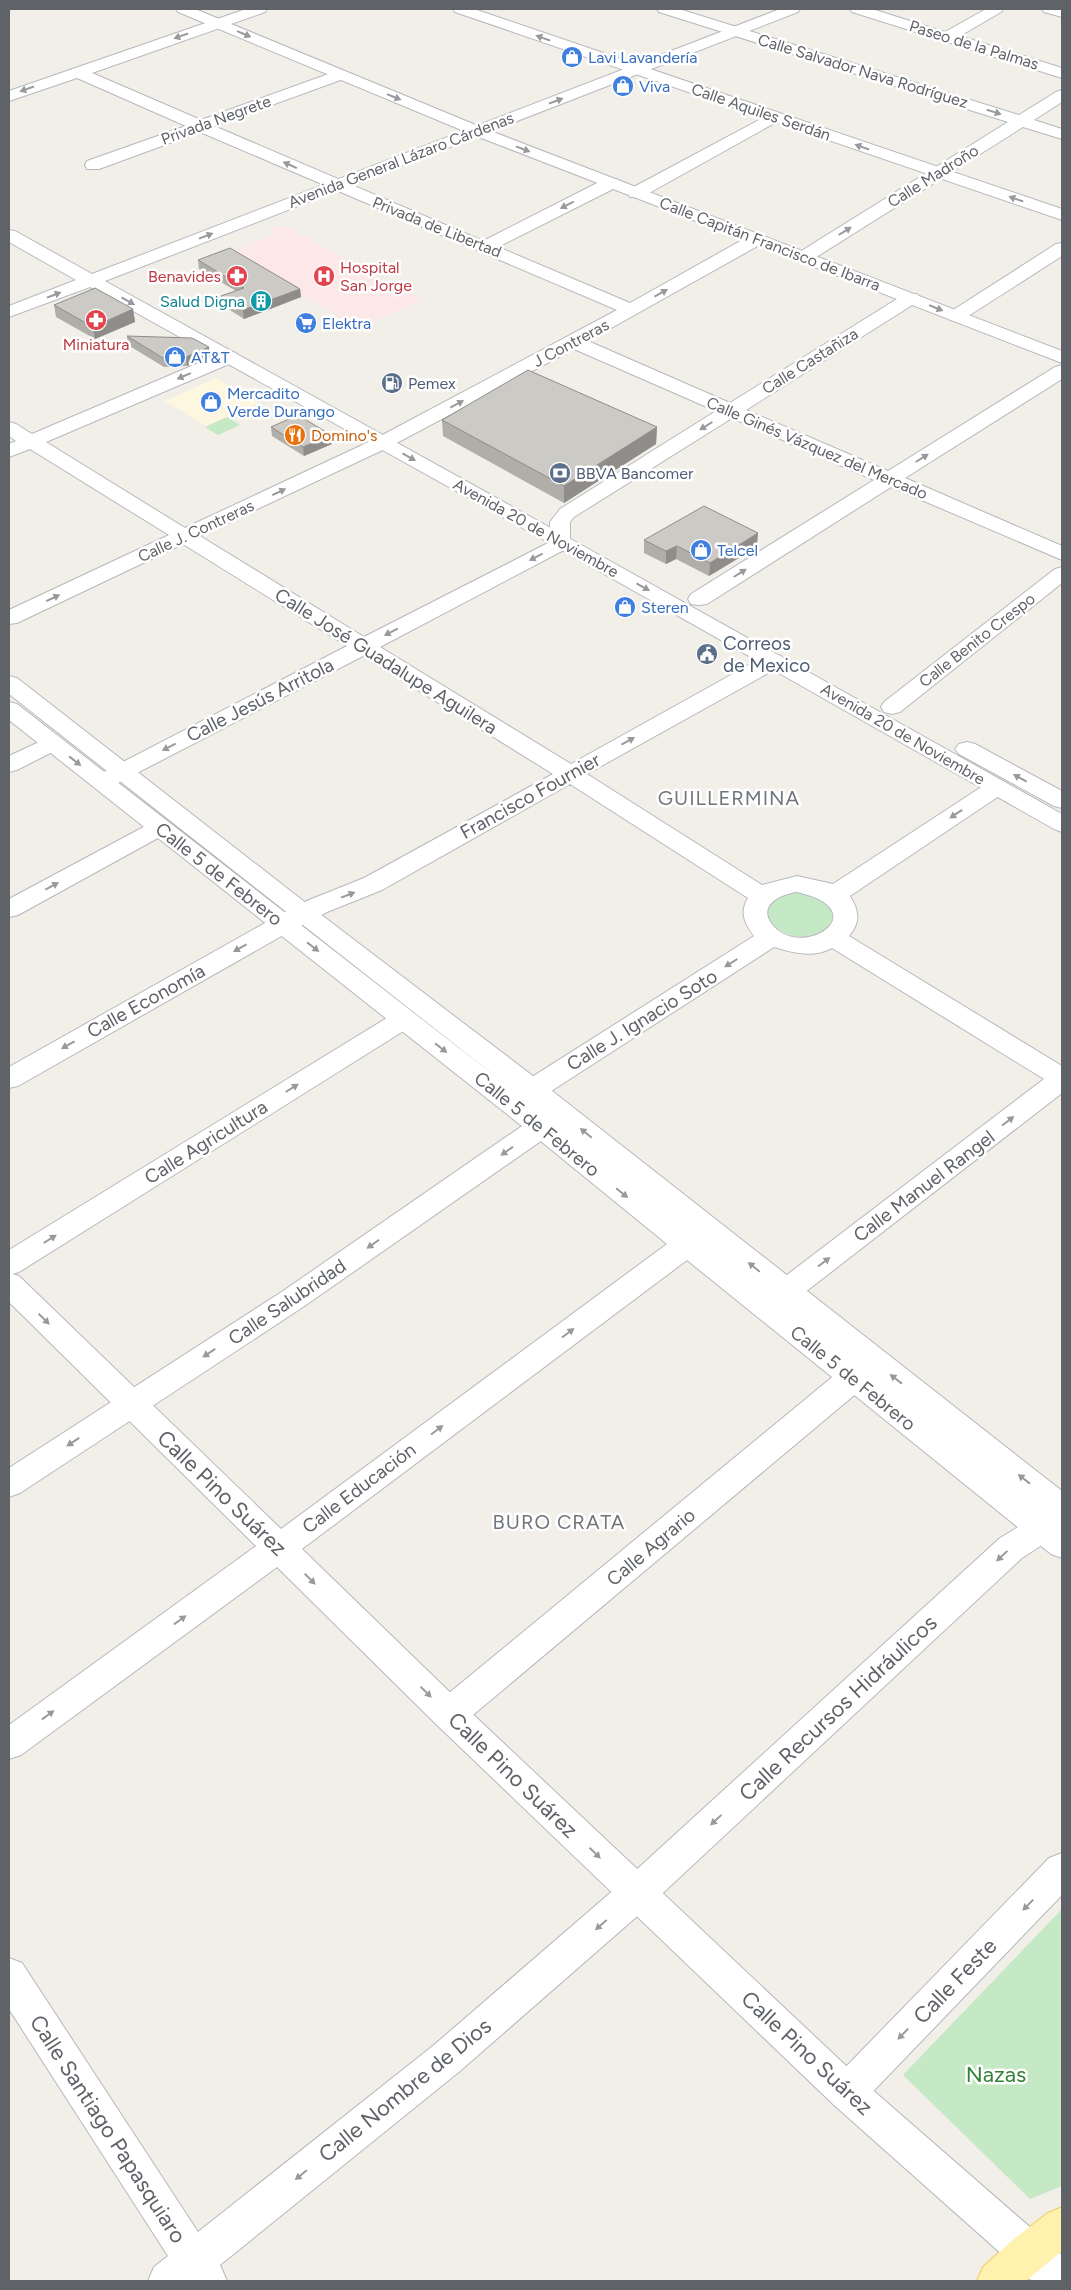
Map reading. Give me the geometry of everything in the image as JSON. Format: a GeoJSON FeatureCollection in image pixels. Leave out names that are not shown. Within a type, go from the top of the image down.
{"type":"FeatureCollection","features":[{"type":"Feature","properties":{"kind":"main road"},"geometry":{"type":"LineString","coordinates":[[996,2281],[1062,2226]]}},
{"type":"Feature","properties":{"kind":"street","name":"Calle Capitán Francisco de Ibarra"},"geometry":{"type":"LineString","coordinates":[[183,9],[477,131],[1062,357]]}},
{"type":"Feature","properties":{"kind":"street"},"geometry":{"type":"LineString","coordinates":[[9,96],[260,9]]}},
{"type":"Feature","properties":{"kind":"street","name":"Calle Aquiles Serdán"},"geometry":{"type":"LineString","coordinates":[[460,9],[1062,215]]}},
{"type":"Feature","properties":{"kind":"street","name":"Calle Salvador Nava Rodríguez"},"geometry":{"type":"LineString","coordinates":[[664,9],[1062,134]]}},
{"type":"Feature","properties":{"kind":"street","name":"Avenida General Lázaro Cárdenas"},"geometry":{"type":"LineString","coordinates":[[9,312],[792,9]]}},
{"type":"Feature","properties":{"kind":"street","name":"Paseo de la Palmas"},"geometry":{"type":"LineString","coordinates":[[856,9],[1062,73]]}},
{"type":"Feature","properties":{"kind":"street"},"geometry":{"type":"LineString","coordinates":[[946,37],[996,9]]}},
{"type":"Feature","properties":{"kind":"street"},"geometry":{"type":"LineString","coordinates":[[1049,9],[1062,13]]}},
{"type":"Feature","properties":{"kind":"street","name":"Privada de Libertad"},"geometry":{"type":"LineString","coordinates":[[77,72],[335,185],[632,310]]}},
{"type":"Feature","properties":{"kind":"street","name":"Privada Negrete"},"geometry":{"type":"LineString","coordinates":[[93,165],[340,75]]}},
{"type":"Feature","properties":{"kind":"street","name":"Calle Madroño"},"geometry":{"type":"LineString","coordinates":[[804,257],[1062,95]]}},
{"type":"Feature","properties":{"kind":"street"},"geometry":{"type":"LineString","coordinates":[[636,193],[774,117]]}},
{"type":"Feature","properties":{"kind":"street"},"geometry":{"type":"LineString","coordinates":[[485,247],[611,183]]}},
{"type":"Feature","properties":{"kind":"street","name":"Avenida 20 de Noviembre"},"geometry":{"type":"LineString","coordinates":[[9,220],[229,357],[391,439]]}},
{"type":"Feature","properties":{"kind":"street","name":"Avenida 20 de Noviembre"},"geometry":{"type":"LineString","coordinates":[[9,235],[100,277],[560,531],[699,599],[1062,801]]}},
{"type":"Feature","properties":{"kind":"street","name":"J Contreras"},"geometry":{"type":"LineString","coordinates":[[391,439],[632,310],[758,239]]}},
{"type":"Feature","properties":{"kind":"street"},"geometry":{"type":"LineString","coordinates":[[956,316],[1062,248]]}},
{"type":"Feature","properties":{"kind":"street","name":"Calle Castañiza"},"geometry":{"type":"LineString","coordinates":[[560,531],[568,513],[911,298]]}},
{"type":"Feature","properties":{"kind":"street","name":"Calle Ginés Vázquez del Mercado"},"geometry":{"type":"LineString","coordinates":[[573,342],[1062,554]]}},
{"type":"Feature","properties":{"kind":"street"},"geometry":{"type":"LineString","coordinates":[[9,451],[229,357]]}},
{"type":"Feature","properties":{"kind":"street"},"geometry":{"type":"LineString","coordinates":[[699,599],[1062,371]]}},
{"type":"Feature","properties":{"kind":"street","name":"Calle José Guadalupe Aguilera"},"geometry":{"type":"LineString","coordinates":[[9,428],[569,774],[762,896]]}},
{"type":"Feature","properties":{"kind":"street","name":"Calle J. Contreras"},"geometry":{"type":"LineString","coordinates":[[9,618],[391,439]]}},
{"type":"Feature","properties":{"kind":"street","name":"Avenida 20 de Noviembre"},"geometry":{"type":"LineString","coordinates":[[560,531],[773,660],[1062,824]]}},
{"type":"Feature","properties":{"kind":"street","name":"Calle Jesús Arritola"},"geometry":{"type":"LineString","coordinates":[[112,777],[544,553],[560,531]]}},
{"type":"Feature","properties":{"kind":"street","name":"Calle Benito Crespo"},"geometry":{"type":"LineString","coordinates":[[892,707],[1062,573]]}},
{"type":"Feature","properties":{"kind":"street","name":"Francisco Fournier"},"geometry":{"type":"LineString","coordinates":[[293,919],[373,884],[773,660]]}},
{"type":"Feature","properties":{"kind":"street","name":"Calle 5 de Febrero"},"geometry":{"type":"LineString","coordinates":[[9,683],[112,777],[552,1120],[697,1237],[853,1378],[1057,1524]]}},
{"type":"Feature","properties":{"kind":"street","name":"Calle 5 de Febrero"},"geometry":{"type":"LineString","coordinates":[[9,709],[52,743],[112,777],[160,828],[293,919],[404,1019],[522,1097]]}},
{"type":"Feature","properties":{"kind":"street"},"geometry":{"type":"LineString","coordinates":[[9,765],[52,743]]}},
{"type":"Feature","properties":{"kind":"street"},"geometry":{"type":"LineString","coordinates":[[834,895],[997,787]]}},
{"type":"Feature","properties":{"kind":"street"},"geometry":{"type":"LineString","coordinates":[[9,909],[160,828]]}},
{"type":"Feature","properties":{"kind":"street"},"geometry":{"type":"LineString","coordinates":[[797,884],[823,889],[834,895],[842,903],[847,913],[847,922],[843,931],[834,938],[810,946],[797,945],[772,937],[764,931],[755,917],[755,910],[762,896],[783,886],[797,884]]}},
{"type":"Feature","properties":{"kind":"street","name":"Calle Economía"},"geometry":{"type":"LineString","coordinates":[[9,1079],[293,919]]}},
{"type":"Feature","properties":{"kind":"street","name":"Calle J. Ignacio Soto"},"geometry":{"type":"LineString","coordinates":[[522,1097],[772,937]]}},
{"type":"Feature","properties":{"kind":"street"},"geometry":{"type":"LineString","coordinates":[[834,938],[1062,1079]]}},
{"type":"Feature","properties":{"kind":"street","name":"Calle Agricultura"},"geometry":{"type":"LineString","coordinates":[[9,1264],[404,1019]]}},
{"type":"Feature","properties":{"kind":"street","name":"Calle Manuel Rangel"},"geometry":{"type":"LineString","coordinates":[[785,1292],[1062,1079]]}},
{"type":"Feature","properties":{"kind":"street","name":"Calle Salubridad"},"geometry":{"type":"LineString","coordinates":[[9,1484],[293,1299],[552,1120]]}},
{"type":"Feature","properties":{"kind":"street","name":"Calle 5 de Febrero"},"geometry":{"type":"LineString","coordinates":[[697,1237],[785,1292],[1057,1524]]}},
{"type":"Feature","properties":{"kind":"street","name":"Calle Educación"},"geometry":{"type":"LineString","coordinates":[[9,1744],[279,1548],[697,1237]]}},
{"type":"Feature","properties":{"kind":"street","name":"Calle Pino Suárez"},"geometry":{"type":"LineString","coordinates":[[9,1284],[449,1714],[847,2092],[1062,2281]]}},
{"type":"Feature","properties":{"kind":"street","name":"Calle Agrario"},"geometry":{"type":"LineString","coordinates":[[449,1714],[853,1378]]}},
{"type":"Feature","properties":{"kind":"street","name":"Calle Recursos Hidráulicos"},"geometry":{"type":"LineString","coordinates":[[637,1893],[1010,1548],[1057,1524]]}},
{"type":"Feature","properties":{"kind":"street","name":"Calle Feste"},"geometry":{"type":"LineString","coordinates":[[847,2092],[1062,1870]]}},
{"type":"Feature","properties":{"kind":"street","name":"Calle Nombre de Dios"},"geometry":{"type":"LineString","coordinates":[[190,2274],[447,2058],[637,1893]]}},
{"type":"Feature","properties":{"kind":"street","name":"Calle Santiago Papasquiaro"},"geometry":{"type":"LineString","coordinates":[[9,1976],[190,2274]]}},
{"type":"Feature","properties":{"kind":"shaded area","name":"Hospital San Jorge"},"geometry":{"type":"Polygon","coordinates":[[[283,225],[423,300],[358,328],[229,252],[275,235],[269,229],[283,225]]]}},
{"type":"Feature","properties":{"kind":"shaded area","name":"Mercadito Verde Durango"},"geometry":{"type":"Polygon","coordinates":[[[216,378],[258,403],[206,426],[165,401],[216,378]]]}},
{"type":"Feature","properties":{"kind":"green space"},"geometry":{"type":"Polygon","coordinates":[[[227,417],[240,425],[218,435],[205,427],[227,417]]]}},
{"type":"Feature","properties":{"kind":"green space"},"geometry":{"type":"Polygon","coordinates":[[[794,893],[816,897],[827,904],[832,912],[832,921],[827,929],[809,937],[795,936],[783,932],[773,924],[768,916],[769,907],[777,899],[794,893]]]}},
{"type":"Feature","properties":{"kind":"green space","name":"Nazas"},"geometry":{"type":"Polygon","coordinates":[[[1062,1909],[1062,2186],[1030,2199],[903,2075],[1062,1909]]]}},
{"type":"Feature","properties":{"kind":"building"},"geometry":{"type":"Polygon","coordinates":[[[230,248],[300,289],[243,310],[221,296],[244,288],[198,260],[230,248]]]}},
{"type":"Feature","properties":{"kind":"building"},"geometry":{"type":"Polygon","coordinates":[[[95,288],[133,309],[93,327],[54,305],[95,288]]]}},
{"type":"Feature","properties":{"kind":"building"},"geometry":{"type":"Polygon","coordinates":[[[127,336],[192,338],[209,347],[186,357],[163,358],[127,336]]]}},
{"type":"Feature","properties":{"kind":"building","name":"BBVA Bancomer"},"geometry":{"type":"Polygon","coordinates":[[[528,370],[657,427],[564,486],[442,420],[528,370]]]}},
{"type":"Feature","properties":{"kind":"building"},"geometry":{"type":"Polygon","coordinates":[[[298,415],[331,435],[303,447],[271,427],[298,415]]]}},
{"type":"Feature","properties":{"kind":"building"},"geometry":{"type":"Polygon","coordinates":[[[704,506],[758,533],[710,563],[677,546],[666,551],[644,540],[704,506]]]}},
{"type":"Feature","properties":{"kind":"place","name":"Lavi Lavandería"},"geometry":{"type":"Point","coordinates":[572,57]}},
{"type":"Feature","properties":{"kind":"place","name":"Viva"},"geometry":{"type":"Point","coordinates":[623,86]}},
{"type":"Feature","properties":{"kind":"place","name":"Benavides"},"geometry":{"type":"Point","coordinates":[237,276]}},
{"type":"Feature","properties":{"kind":"place","name":"Hospital San Jorge"},"geometry":{"type":"Point","coordinates":[324,276]}},
{"type":"Feature","properties":{"kind":"place","name":"Salud Digna"},"geometry":{"type":"Point","coordinates":[261,301]}},
{"type":"Feature","properties":{"kind":"place","name":"Miniatura"},"geometry":{"type":"Point","coordinates":[96,320]}},
{"type":"Feature","properties":{"kind":"place","name":"Elektra"},"geometry":{"type":"Point","coordinates":[306,323]}},
{"type":"Feature","properties":{"kind":"place","name":"AT&T"},"geometry":{"type":"Point","coordinates":[175,357]}},
{"type":"Feature","properties":{"kind":"place","name":"Pemex"},"geometry":{"type":"Point","coordinates":[392,383]}},
{"type":"Feature","properties":{"kind":"place","name":"Mercadito Verde Durango"},"geometry":{"type":"Point","coordinates":[211,402]}},
{"type":"Feature","properties":{"kind":"place","name":"Domino's"},"geometry":{"type":"Point","coordinates":[295,435]}},
{"type":"Feature","properties":{"kind":"place","name":"BBVA Bancomer"},"geometry":{"type":"Point","coordinates":[560,473]}},
{"type":"Feature","properties":{"kind":"place","name":"Telcel"},"geometry":{"type":"Point","coordinates":[701,550]}},
{"type":"Feature","properties":{"kind":"place","name":"Steren"},"geometry":{"type":"Point","coordinates":[625,607]}},
{"type":"Feature","properties":{"kind":"place","name":"Correos de Mexico"},"geometry":{"type":"Point","coordinates":[707,654]}},
{"type":"Feature","properties":{"kind":"district","name":"GUILLERMINA"},"geometry":{"type":"Point","coordinates":[729,798]}},
{"type":"Feature","properties":{"kind":"district","name":"BURO CRATA"},"geometry":{"type":"Point","coordinates":[559,1522]}}]}
